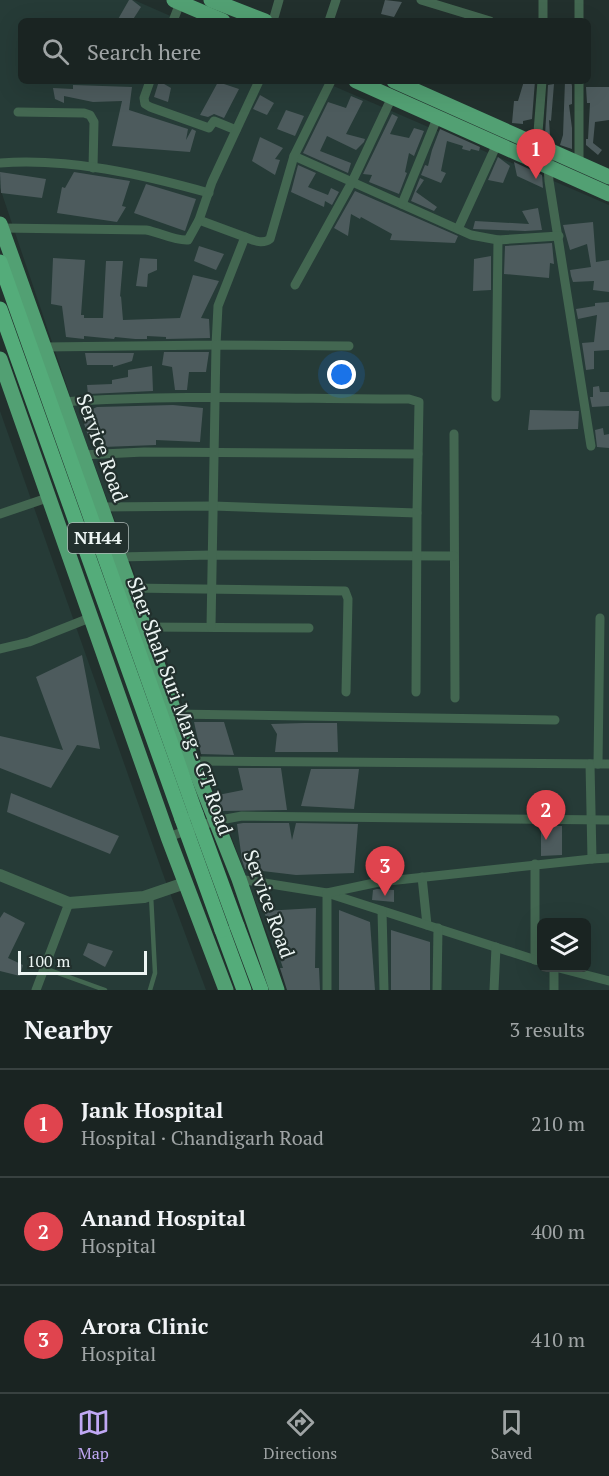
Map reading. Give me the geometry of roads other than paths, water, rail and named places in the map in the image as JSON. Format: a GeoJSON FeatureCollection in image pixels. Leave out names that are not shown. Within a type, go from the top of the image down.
{"type":"FeatureCollection","features":[{"type":"Feature","properties":{"kind":"highway","name":"Sher Shah Suri Marg - GT Road"},"geometry":{"type":"LineString","coordinates":[[0,262],[189,817]]}},
{"type":"Feature","properties":{"kind":"highway","name":"Sher Shah Suri Marg - GT Road"},"geometry":{"type":"LineString","coordinates":[[0,309],[230,928]]}},
{"type":"Feature","properties":{"kind":"highway","name":"NH44"},"geometry":{"type":"LineString","coordinates":[[230,928],[244,990]]}},
{"type":"Feature","properties":{"kind":"highway","name":"NH44"},"geometry":{"type":"LineString","coordinates":[[230,928],[261,990]]}},
{"type":"Feature","properties":{"kind":"main road"},"geometry":{"type":"LineString","coordinates":[[211,0],[225,9]]}},
{"type":"Feature","properties":{"kind":"main road"},"geometry":{"type":"LineString","coordinates":[[177,1],[225,9],[255,18]]}},
{"type":"Feature","properties":{"kind":"main road"},"geometry":{"type":"LineString","coordinates":[[363,84],[497,144],[550,159],[579,164],[609,177]]}},
{"type":"Feature","properties":{"kind":"main road"},"geometry":{"type":"LineString","coordinates":[[401,84],[537,145],[550,159],[609,194]]}},
{"type":"Feature","properties":{"kind":"main road","name":"Service Road"},"geometry":{"type":"LineString","coordinates":[[1,226],[175,714],[240,884],[277,990]]}},
{"type":"Feature","properties":{"kind":"main road"},"geometry":{"type":"LineString","coordinates":[[0,359],[168,837],[225,990]]}},
{"type":"Feature","properties":{"kind":"main road"},"geometry":{"type":"LineString","coordinates":[[192,901],[200,907],[221,910],[238,898],[240,884]]}},
{"type":"Feature","properties":{"kind":"main road"},"geometry":{"type":"LineString","coordinates":[[208,943],[208,933],[219,918],[238,914],[254,923]]}},
{"type":"Feature","properties":{"kind":"street"},"geometry":{"type":"LineString","coordinates":[[274,18],[279,0]]}},
{"type":"Feature","properties":{"kind":"street"},"geometry":{"type":"LineString","coordinates":[[330,18],[336,0]]}},
{"type":"Feature","properties":{"kind":"street"},"geometry":{"type":"LineString","coordinates":[[424,0],[481,18]]}},
{"type":"Feature","properties":{"kind":"street"},"geometry":{"type":"LineString","coordinates":[[543,0],[543,18]]}},
{"type":"Feature","properties":{"kind":"street"},"geometry":{"type":"LineString","coordinates":[[579,0],[579,18]]}},
{"type":"Feature","properties":{"kind":"street"},"geometry":{"type":"LineString","coordinates":[[174,18],[177,1]]}},
{"type":"Feature","properties":{"kind":"street"},"geometry":{"type":"LineString","coordinates":[[149,84],[144,98],[145,104],[150,107],[209,129],[214,121],[236,130]]}},
{"type":"Feature","properties":{"kind":"street"},"geometry":{"type":"LineString","coordinates":[[1,226],[146,230],[184,241],[191,238],[258,84]]}},
{"type":"Feature","properties":{"kind":"street"},"geometry":{"type":"LineString","coordinates":[[199,220],[260,242],[270,239],[294,156],[330,84]]}},
{"type":"Feature","properties":{"kind":"street"},"geometry":{"type":"LineString","coordinates":[[537,145],[542,84]]}},
{"type":"Feature","properties":{"kind":"street"},"geometry":{"type":"LineString","coordinates":[[579,84],[579,164]]}},
{"type":"Feature","properties":{"kind":"street"},"geometry":{"type":"LineString","coordinates":[[295,285],[352,182],[392,97]]}},
{"type":"Feature","properties":{"kind":"street"},"geometry":{"type":"LineString","coordinates":[[18,112],[90,114],[94,122],[93,168]]}},
{"type":"Feature","properties":{"kind":"street"},"geometry":{"type":"LineString","coordinates":[[402,204],[438,116]]}},
{"type":"Feature","properties":{"kind":"street"},"geometry":{"type":"LineString","coordinates":[[458,229],[497,144]]}},
{"type":"Feature","properties":{"kind":"street"},"geometry":{"type":"LineString","coordinates":[[294,156],[483,238],[498,240],[559,236]]}},
{"type":"Feature","properties":{"kind":"street"},"geometry":{"type":"LineString","coordinates":[[550,159],[559,236],[591,446]]}},
{"type":"Feature","properties":{"kind":"street"},"geometry":{"type":"LineString","coordinates":[[0,163],[32,161],[93,168],[158,179],[209,193]]}},
{"type":"Feature","properties":{"kind":"street"},"geometry":{"type":"LineString","coordinates":[[211,627],[214,399],[218,306],[245,237]]}},
{"type":"Feature","properties":{"kind":"street"},"geometry":{"type":"LineString","coordinates":[[496,397],[498,240]]}},
{"type":"Feature","properties":{"kind":"street"},"geometry":{"type":"LineString","coordinates":[[43,347],[349,346]]}},
{"type":"Feature","properties":{"kind":"street"},"geometry":{"type":"LineString","coordinates":[[63,402],[103,399],[416,401],[420,406],[416,692]]}},
{"type":"Feature","properties":{"kind":"street"},"geometry":{"type":"LineString","coordinates":[[454,434],[454,698]]}},
{"type":"Feature","properties":{"kind":"street"},"geometry":{"type":"LineString","coordinates":[[82,455],[213,451],[418,454]]}},
{"type":"Feature","properties":{"kind":"street"},"geometry":{"type":"LineString","coordinates":[[0,514],[50,497]]}},
{"type":"Feature","properties":{"kind":"street"},"geometry":{"type":"LineString","coordinates":[[101,507],[213,506],[417,513]]}},
{"type":"Feature","properties":{"kind":"street"},"geometry":{"type":"LineString","coordinates":[[118,556],[454,556]]}},
{"type":"Feature","properties":{"kind":"street"},"geometry":{"type":"LineString","coordinates":[[130,588],[345,591],[348,599],[346,692]]}},
{"type":"Feature","properties":{"kind":"street"},"geometry":{"type":"LineString","coordinates":[[0,649],[29,642],[92,617]]}},
{"type":"Feature","properties":{"kind":"street"},"geometry":{"type":"LineString","coordinates":[[592,858],[591,820],[600,618]]}},
{"type":"Feature","properties":{"kind":"street"},"geometry":{"type":"LineString","coordinates":[[144,627],[309,628]]}},
{"type":"Feature","properties":{"kind":"street"},"geometry":{"type":"LineString","coordinates":[[175,714],[555,720]]}},
{"type":"Feature","properties":{"kind":"street"},"geometry":{"type":"LineString","coordinates":[[192,761],[609,764]]}},
{"type":"Feature","properties":{"kind":"street"},"geometry":{"type":"LineString","coordinates":[[168,837],[215,820],[242,816],[609,820]]}},
{"type":"Feature","properties":{"kind":"street"},"geometry":{"type":"LineString","coordinates":[[327,893],[379,882],[609,858]]}},
{"type":"Feature","properties":{"kind":"street"},"geometry":{"type":"LineString","coordinates":[[536,864],[537,918]]}},
{"type":"Feature","properties":{"kind":"street"},"geometry":{"type":"LineString","coordinates":[[0,875],[69,903],[151,895],[185,884]]}},
{"type":"Feature","properties":{"kind":"street"},"geometry":{"type":"LineString","coordinates":[[422,877],[427,925]]}},
{"type":"Feature","properties":{"kind":"street"},"geometry":{"type":"LineString","coordinates":[[240,884],[327,893],[537,961]]}},
{"type":"Feature","properties":{"kind":"street"},"geometry":{"type":"LineString","coordinates":[[327,893],[327,990]]}},
{"type":"Feature","properties":{"kind":"street"},"geometry":{"type":"LineString","coordinates":[[36,990],[69,903]]}},
{"type":"Feature","properties":{"kind":"street"},"geometry":{"type":"LineString","coordinates":[[382,911],[384,990]]}},
{"type":"Feature","properties":{"kind":"street"},"geometry":{"type":"LineString","coordinates":[[437,990],[438,928]]}},
{"type":"Feature","properties":{"kind":"street"},"geometry":{"type":"LineString","coordinates":[[494,990],[496,946]]}},
{"type":"Feature","properties":{"kind":"street"},"geometry":{"type":"LineString","coordinates":[[554,972],[554,990]]}},
{"type":"Feature","properties":{"kind":"street"},"geometry":{"type":"LineString","coordinates":[[574,972],[609,981]]}},
{"type":"Feature","properties":{"kind":"lane"},"geometry":{"type":"LineString","coordinates":[[150,990],[155,973],[151,895]]}},
{"type":"Feature","properties":{"kind":"lane"},"geometry":{"type":"LineString","coordinates":[[44,968],[88,987],[105,990]]}},
{"type":"Feature","properties":{"kind":"place","name":"Jank Hospital"},"geometry":{"type":"Point","coordinates":[536,179]}},
{"type":"Feature","properties":{"kind":"place","name":"Anand Hospital"},"geometry":{"type":"Point","coordinates":[546,840]}},
{"type":"Feature","properties":{"kind":"place","name":"Arora Clinic"},"geometry":{"type":"Point","coordinates":[385,896]}}]}
